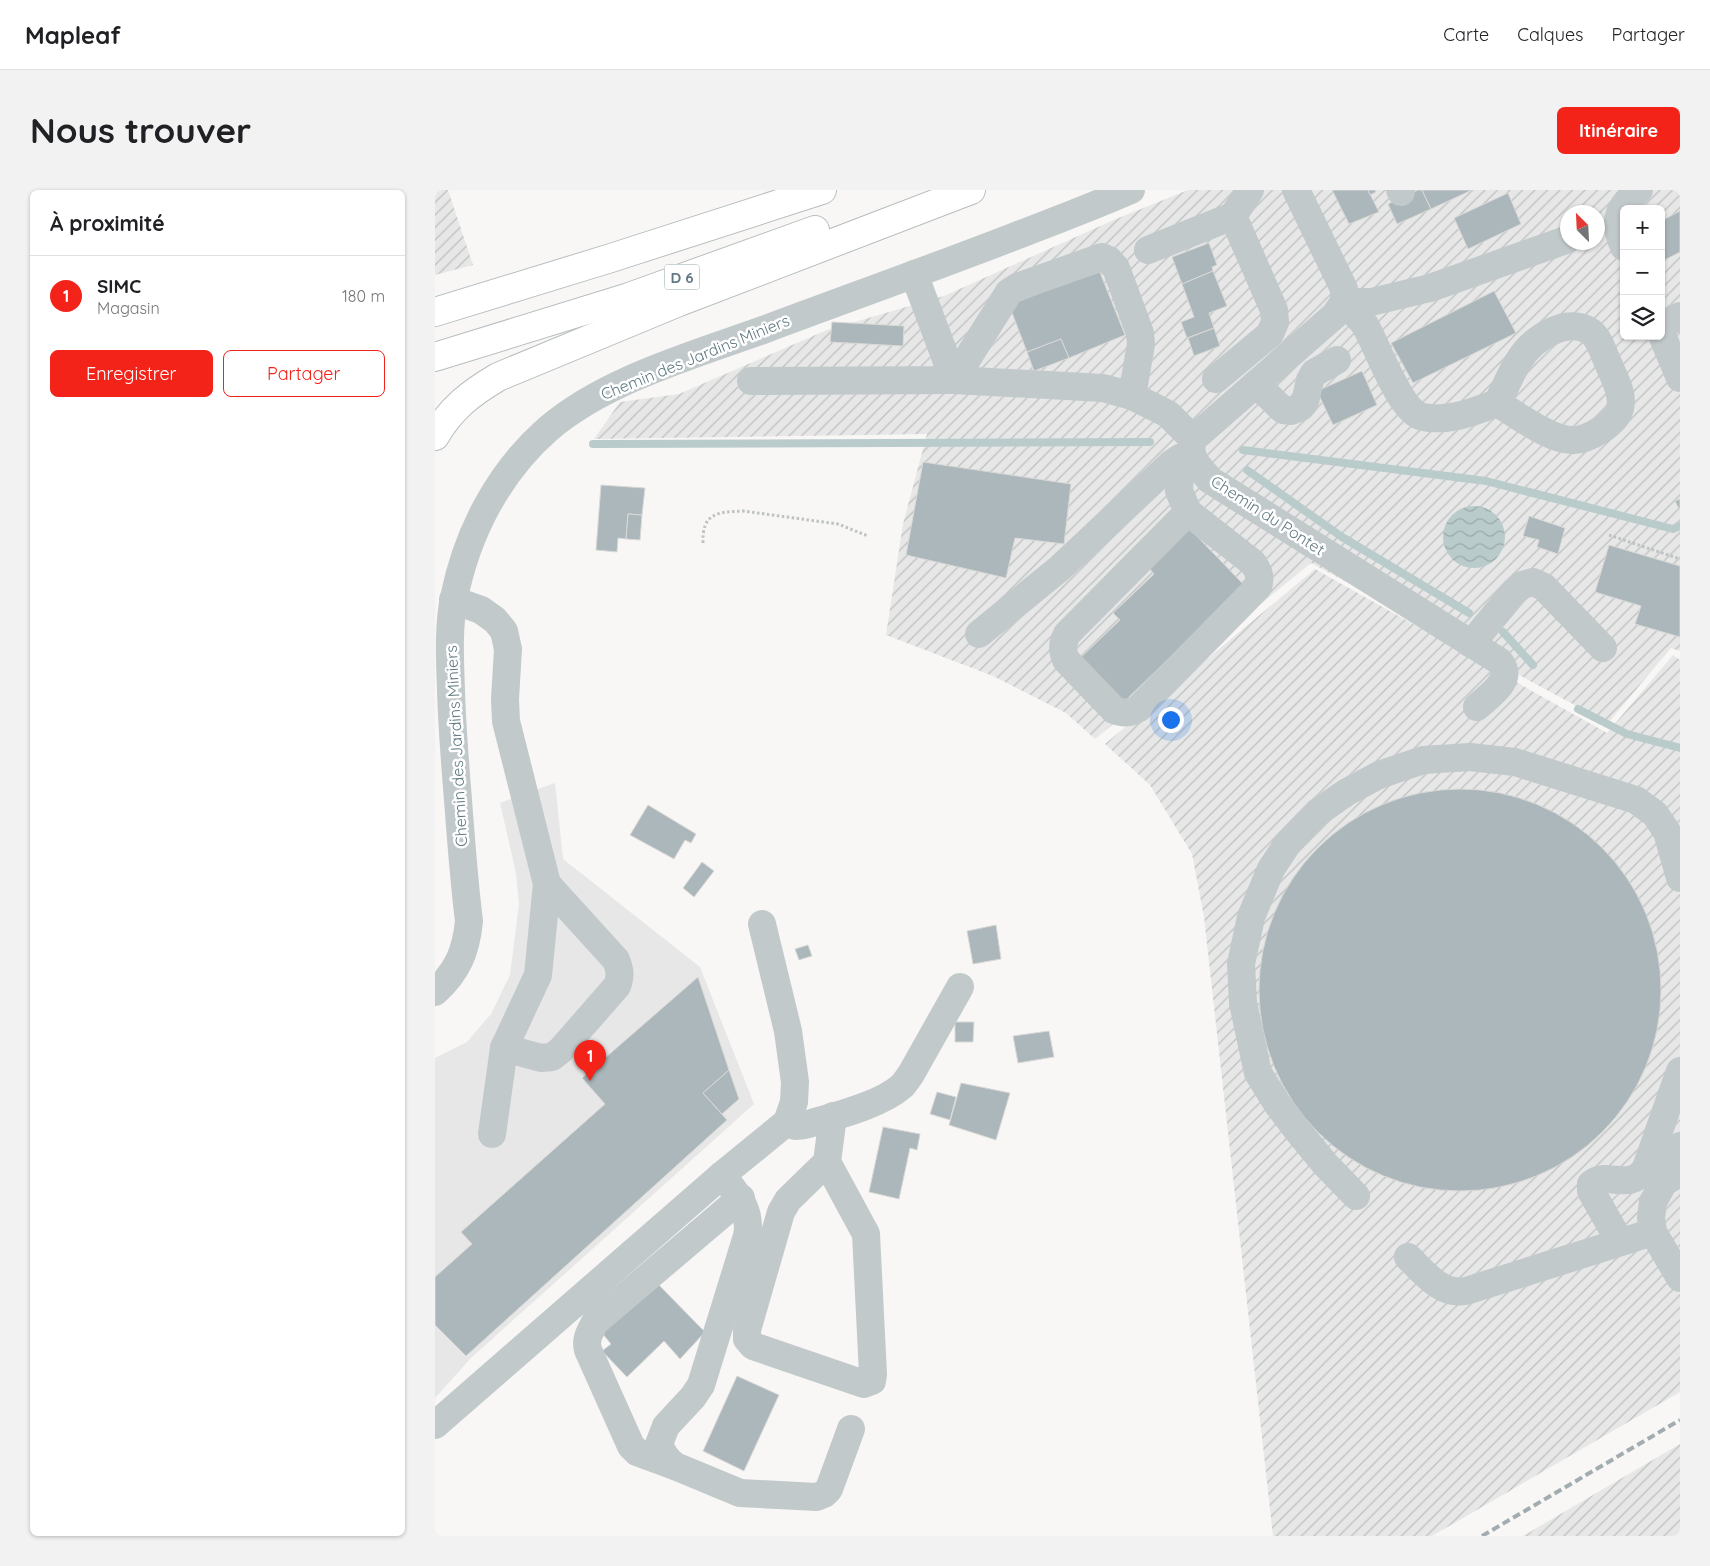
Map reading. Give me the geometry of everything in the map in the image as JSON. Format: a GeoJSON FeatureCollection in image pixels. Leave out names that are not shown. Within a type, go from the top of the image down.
{"type":"FeatureCollection","features":[{"type":"Feature","properties":{"kind":"highway","name":"D 6"},"geometry":{"type":"LineString","coordinates":[[435,312],[822,190]]}},
{"type":"Feature","properties":{"kind":"highway","name":"D 6"},"geometry":{"type":"LineString","coordinates":[[435,357],[629,297],[927,190]]}},
{"type":"Feature","properties":{"kind":"highway"},"geometry":{"type":"LineString","coordinates":[[435,436],[454,410],[473,392],[498,377],[679,302],[971,190]]}},
{"type":"Feature","properties":{"kind":"highway"},"geometry":{"type":"LineString","coordinates":[[435,302],[611,258]]}},
{"type":"Feature","properties":{"kind":"street","name":"Chemin des Jardins Miniers"},"geometry":{"type":"LineString","coordinates":[[435,992],[445,983],[459,963],[467,942],[469,921],[451,719],[450,642],[453,600],[472,536],[493,494],[523,454],[564,416],[588,400],[630,380],[914,274],[1131,190]]}},
{"type":"Feature","properties":{"kind":"street"},"geometry":{"type":"LineString","coordinates":[[1148,250],[1233,216],[1250,190]]}},
{"type":"Feature","properties":{"kind":"street"},"geometry":{"type":"LineString","coordinates":[[979,634],[1060,568],[1171,464],[1180,458],[1256,384],[1335,315],[1344,302],[1344,289],[1296,190]]}},
{"type":"Feature","properties":{"kind":"street"},"geometry":{"type":"LineString","coordinates":[[1624,205],[1627,200],[1639,190]]}},
{"type":"Feature","properties":{"kind":"street"},"geometry":{"type":"LineString","coordinates":[[1620,213],[1617,226],[1620,235]]}},
{"type":"Feature","properties":{"kind":"street"},"geometry":{"type":"LineString","coordinates":[[1216,379],[1270,334],[1275,322],[1274,310],[1233,216]]}},
{"type":"Feature","properties":{"kind":"street"},"geometry":{"type":"LineString","coordinates":[[1344,302],[1371,302],[1430,288],[1560,242]]}},
{"type":"Feature","properties":{"kind":"street"},"geometry":{"type":"LineString","coordinates":[[954,380],[1009,292],[1017,287],[1102,257],[1109,260],[1116,268],[1140,333],[1141,344],[1132,396]]}},
{"type":"Feature","properties":{"kind":"street"},"geometry":{"type":"LineString","coordinates":[[914,274],[954,380]]}},
{"type":"Feature","properties":{"kind":"street"},"geometry":{"type":"LineString","coordinates":[[1344,302],[1364,325],[1404,403],[1421,417],[1441,418],[1460,416],[1497,403],[1520,359],[1539,338],[1564,327],[1578,327],[1591,332],[1600,344],[1621,394],[1620,410],[1609,424],[1589,437],[1572,440],[1554,437],[1497,403]]}},
{"type":"Feature","properties":{"kind":"street"},"geometry":{"type":"LineString","coordinates":[[1665,324],[1680,316]]}},
{"type":"Feature","properties":{"kind":"street"},"geometry":{"type":"LineString","coordinates":[[1664,340],[1680,378]]}},
{"type":"Feature","properties":{"kind":"street"},"geometry":{"type":"LineString","coordinates":[[1256,384],[1283,410],[1291,411],[1301,407],[1305,402],[1309,380],[1314,373],[1337,360]]}},
{"type":"Feature","properties":{"kind":"street","name":"Chemin du Pontet"},"geometry":{"type":"LineString","coordinates":[[751,381],[954,380],[1103,388],[1132,396],[1168,414],[1192,446],[1195,462],[1210,480],[1481,649]]}},
{"type":"Feature","properties":{"kind":"street"},"geometry":{"type":"LineString","coordinates":[[1188,512],[1067,634],[1063,643],[1063,652],[1066,660],[1114,710],[1122,714],[1131,713],[1139,708],[1258,587],[1260,578],[1253,563],[1188,512],[1179,490],[1180,474],[1192,446]]}},
{"type":"Feature","properties":{"kind":"street"},"geometry":{"type":"LineString","coordinates":[[1477,707],[1504,680],[1503,665],[1481,649],[1514,592],[1522,585],[1533,582],[1544,587],[1603,648]]}},
{"type":"Feature","properties":{"kind":"street"},"geometry":{"type":"LineString","coordinates":[[453,600],[481,610],[495,620],[505,632],[509,649],[505,699],[506,721],[547,884],[537,975],[504,1048],[492,1134]]}},
{"type":"Feature","properties":{"kind":"street"},"geometry":{"type":"LineString","coordinates":[[1355,1196],[1297,1130],[1278,1105],[1258,1073],[1243,1003],[1241,964],[1251,917],[1271,869],[1288,843],[1318,812],[1347,792],[1379,775],[1423,760],[1470,757],[1515,762],[1636,800],[1655,814],[1667,832],[1680,878]]}},
{"type":"Feature","properties":{"kind":"street"},"geometry":{"type":"LineString","coordinates":[[504,1048],[541,1058],[552,1056],[561,1050],[617,986],[620,979],[620,968],[616,960],[547,884]]}},
{"type":"Feature","properties":{"kind":"street"},"geometry":{"type":"LineString","coordinates":[[435,1425],[721,1175],[787,1122],[795,1095],[789,1031],[762,924]]}},
{"type":"Feature","properties":{"kind":"street"},"geometry":{"type":"LineString","coordinates":[[787,1122],[795,1126],[805,1125],[871,1103],[888,1096],[903,1086],[960,987]]}},
{"type":"Feature","properties":{"kind":"street"},"geometry":{"type":"LineString","coordinates":[[1620,1242],[1591,1192],[1591,1184],[1596,1180],[1633,1180],[1641,1176],[1646,1168],[1680,1071]]}},
{"type":"Feature","properties":{"kind":"street"},"geometry":{"type":"LineString","coordinates":[[827,1162],[788,1200],[781,1212],[747,1330],[747,1339],[753,1346],[864,1384],[871,1381],[873,1374],[866,1234],[827,1162],[833,1116]]}},
{"type":"Feature","properties":{"kind":"street"},"geometry":{"type":"LineString","coordinates":[[1680,1146],[1672,1178],[1653,1202],[1651,1218],[1653,1232],[1680,1278]]}},
{"type":"Feature","properties":{"kind":"street"},"geometry":{"type":"LineString","coordinates":[[675,1466],[666,1459],[662,1451],[659,1444],[661,1437],[666,1426],[693,1397],[701,1385],[747,1236],[748,1221],[741,1198],[721,1175]]}},
{"type":"Feature","properties":{"kind":"street"},"geometry":{"type":"LineString","coordinates":[[741,1198],[595,1322],[588,1336],[586,1343],[588,1350],[631,1446],[637,1452],[740,1493],[817,1497],[825,1494],[829,1489],[851,1429]]}},
{"type":"Feature","properties":{"kind":"street"},"geometry":{"type":"LineString","coordinates":[[1408,1257],[1429,1278],[1443,1286],[1453,1291],[1466,1290],[1653,1232]]}},
{"type":"Feature","properties":{"kind":"path"},"geometry":{"type":"LineString","coordinates":[[703,543],[703,530],[706,522],[728,511],[743,510],[838,524],[868,536]]}},
{"type":"Feature","properties":{"kind":"path"},"geometry":{"type":"LineString","coordinates":[[1609,535],[1680,560]]}},
{"type":"Feature","properties":{"kind":"shaded area"},"geometry":{"type":"Polygon","coordinates":[[[435,190],[448,190],[473,265],[435,275],[435,190]]]}},
{"type":"Feature","properties":{"kind":"shaded area"},"geometry":{"type":"Polygon","coordinates":[[[1188,190],[1680,190],[1680,651],[1671,648],[1608,723],[1311,563],[1095,739],[1066,713],[993,676],[886,635],[903,524],[927,434],[594,439],[620,402],[679,394],[827,330],[944,296],[1116,219],[1188,190]]]}},
{"type":"Feature","properties":{"kind":"shaded area"},"geometry":{"type":"Polygon","coordinates":[[[1315,569],[1607,733],[1673,655],[1680,660],[1680,1392],[1432,1536],[1273,1536],[1204,917],[1192,854],[1150,785],[1105,744],[1315,569]]]}},
{"type":"Feature","properties":{"kind":"shaded area"},"geometry":{"type":"Polygon","coordinates":[[[555,783],[563,859],[700,967],[754,1104],[471,1358],[435,1398],[435,1058],[467,1042],[491,1014],[510,975],[519,904],[516,873],[500,803],[555,783]]]}},
{"type":"Feature","properties":{"kind":"shaded area"},"geometry":{"type":"Polygon","coordinates":[[[1680,1444],[1680,1536],[1523,1536],[1680,1444]]]}},
{"type":"Feature","properties":{"kind":"water"},"geometry":{"type":"Polygon","coordinates":[[[1468,506],[1480,506],[1496,515],[1503,525],[1505,537],[1503,549],[1496,559],[1480,568],[1468,568],[1457,563],[1448,554],[1443,543],[1443,531],[1448,520],[1457,511],[1468,506]]]}},
{"type":"Feature","properties":{"kind":"building"},"geometry":{"type":"Polygon","coordinates":[[[1332,190],[1368,190],[1379,212],[1349,224],[1332,190]]]}},
{"type":"Feature","properties":{"kind":"building"},"geometry":{"type":"Polygon","coordinates":[[[1368,190],[1375,190],[1376,192],[1370,195],[1368,190]]]}},
{"type":"Feature","properties":{"kind":"building"},"geometry":{"type":"Polygon","coordinates":[[[1418,190],[1422,190],[1431,209],[1397,224],[1388,204],[1418,190]]]}},
{"type":"Feature","properties":{"kind":"building"},"geometry":{"type":"Polygon","coordinates":[[[1422,190],[1472,190],[1431,209],[1422,190]]]}},
{"type":"Feature","properties":{"kind":"building"},"geometry":{"type":"Polygon","coordinates":[[[1508,193],[1521,224],[1468,249],[1454,218],[1508,193]]]}},
{"type":"Feature","properties":{"kind":"building"},"geometry":{"type":"Polygon","coordinates":[[[1680,211],[1680,252],[1665,260],[1665,250],[1665,219],[1680,211]]]}},
{"type":"Feature","properties":{"kind":"building"},"geometry":{"type":"Polygon","coordinates":[[[1209,243],[1217,265],[1212,267],[1213,271],[1182,284],[1172,257],[1209,243]]]}},
{"type":"Feature","properties":{"kind":"building"},"geometry":{"type":"Polygon","coordinates":[[[1099,270],[1125,335],[1069,358],[1061,339],[1027,352],[1009,305],[1099,270]]]}},
{"type":"Feature","properties":{"kind":"building"},"geometry":{"type":"Polygon","coordinates":[[[1213,271],[1227,306],[1209,313],[1214,328],[1187,338],[1181,322],[1194,317],[1182,284],[1213,271]]]}},
{"type":"Feature","properties":{"kind":"building"},"geometry":{"type":"Polygon","coordinates":[[[1494,291],[1516,333],[1413,383],[1391,343],[1494,291]]]}},
{"type":"Feature","properties":{"kind":"building"},"geometry":{"type":"Polygon","coordinates":[[[832,322],[904,326],[903,346],[830,342],[832,322]]]}},
{"type":"Feature","properties":{"kind":"building"},"geometry":{"type":"Polygon","coordinates":[[[1214,328],[1220,346],[1194,356],[1188,338],[1214,328]]]}},
{"type":"Feature","properties":{"kind":"building"},"geometry":{"type":"Polygon","coordinates":[[[1061,339],[1069,358],[1034,371],[1027,352],[1061,339]]]}},
{"type":"Feature","properties":{"kind":"building"},"geometry":{"type":"Polygon","coordinates":[[[1362,371],[1377,405],[1333,425],[1317,391],[1362,371]]]}},
{"type":"Feature","properties":{"kind":"building"},"geometry":{"type":"Polygon","coordinates":[[[923,462],[1071,484],[1064,544],[1015,538],[1006,578],[906,555],[923,462]]]}},
{"type":"Feature","properties":{"kind":"building"},"geometry":{"type":"Polygon","coordinates":[[[601,485],[645,488],[642,515],[628,514],[626,539],[618,538],[617,552],[596,550],[601,485]]]}},
{"type":"Feature","properties":{"kind":"building"},"geometry":{"type":"Polygon","coordinates":[[[1680,499],[1680,509],[1679,509],[1675,501],[1680,499]]]}},
{"type":"Feature","properties":{"kind":"building"},"geometry":{"type":"Polygon","coordinates":[[[628,514],[642,515],[640,540],[626,539],[628,514]]]}},
{"type":"Feature","properties":{"kind":"building"},"geometry":{"type":"Polygon","coordinates":[[[1529,516],[1565,528],[1558,554],[1537,547],[1539,540],[1523,536],[1529,516]]]}},
{"type":"Feature","properties":{"kind":"building"},"geometry":{"type":"Polygon","coordinates":[[[1189,528],[1244,585],[1122,704],[1078,660],[1120,620],[1113,613],[1154,574],[1149,568],[1189,528]]]}},
{"type":"Feature","properties":{"kind":"building"},"geometry":{"type":"Polygon","coordinates":[[[1609,545],[1680,566],[1680,637],[1635,624],[1641,606],[1595,592],[1609,545]]]}},
{"type":"Feature","properties":{"kind":"building"},"geometry":{"type":"Polygon","coordinates":[[[1460,789],[1499,793],[1537,804],[1572,823],[1602,848],[1627,878],[1646,913],[1657,951],[1661,990],[1657,1029],[1646,1067],[1627,1102],[1602,1132],[1572,1157],[1537,1176],[1499,1187],[1460,1191],[1421,1187],[1383,1176],[1348,1157],[1318,1132],[1293,1102],[1274,1067],[1263,1029],[1259,990],[1263,951],[1274,913],[1293,878],[1318,848],[1348,823],[1383,804],[1421,793],[1460,789]]]}},
{"type":"Feature","properties":{"kind":"building"},"geometry":{"type":"Polygon","coordinates":[[[648,805],[696,834],[691,843],[685,840],[674,859],[630,835],[648,805]]]}},
{"type":"Feature","properties":{"kind":"building"},"geometry":{"type":"Polygon","coordinates":[[[702,862],[714,871],[694,897],[683,888],[702,862]]]}},
{"type":"Feature","properties":{"kind":"building"},"geometry":{"type":"Polygon","coordinates":[[[996,925],[1001,959],[973,964],[967,931],[996,925]]]}},
{"type":"Feature","properties":{"kind":"building"},"geometry":{"type":"Polygon","coordinates":[[[808,945],[812,956],[799,960],[795,949],[808,945]]]}},
{"type":"Feature","properties":{"kind":"building"},"geometry":{"type":"Polygon","coordinates":[[[698,977],[729,1070],[703,1093],[727,1120],[466,1356],[435,1325],[435,1277],[472,1244],[461,1232],[605,1104],[582,1078],[698,977]]]}},
{"type":"Feature","properties":{"kind":"building"},"geometry":{"type":"Polygon","coordinates":[[[955,1022],[974,1022],[973,1042],[955,1042],[955,1022]]]}},
{"type":"Feature","properties":{"kind":"building"},"geometry":{"type":"Polygon","coordinates":[[[1049,1031],[1054,1057],[1018,1063],[1013,1036],[1049,1031]]]}},
{"type":"Feature","properties":{"kind":"building"},"geometry":{"type":"Polygon","coordinates":[[[729,1070],[739,1099],[722,1114],[703,1093],[729,1070]]]}},
{"type":"Feature","properties":{"kind":"building"},"geometry":{"type":"Polygon","coordinates":[[[961,1083],[1010,1093],[996,1140],[949,1125],[961,1083]]]}},
{"type":"Feature","properties":{"kind":"building"},"geometry":{"type":"Polygon","coordinates":[[[937,1092],[956,1097],[950,1120],[930,1114],[937,1092]]]}},
{"type":"Feature","properties":{"kind":"building"},"geometry":{"type":"Polygon","coordinates":[[[883,1127],[920,1134],[917,1150],[910,1148],[899,1199],[869,1192],[883,1127]]]}},
{"type":"Feature","properties":{"kind":"building"},"geometry":{"type":"Polygon","coordinates":[[[652,1278],[705,1332],[680,1359],[664,1341],[627,1377],[602,1351],[611,1344],[602,1333],[652,1278]]]}},
{"type":"Feature","properties":{"kind":"building"},"geometry":{"type":"Polygon","coordinates":[[[737,1376],[779,1395],[744,1471],[703,1451],[737,1376]]]}},
{"type":"Feature","properties":{"kind":"waterway"},"geometry":{"type":"LineString","coordinates":[[593,444],[1150,442]]}},
{"type":"Feature","properties":{"kind":"waterway"},"geometry":{"type":"LineString","coordinates":[[1243,450],[1486,481],[1673,529],[1680,526]]}},
{"type":"Feature","properties":{"kind":"waterway"},"geometry":{"type":"LineString","coordinates":[[1247,470],[1342,537],[1469,613]]}},
{"type":"Feature","properties":{"kind":"waterway"},"geometry":{"type":"LineString","coordinates":[[1503,632],[1533,665]]}},
{"type":"Feature","properties":{"kind":"waterway"},"geometry":{"type":"LineString","coordinates":[[1578,709],[1627,734],[1680,748]]}},
{"type":"Feature","properties":{"kind":"railway"},"geometry":{"type":"LineString","coordinates":[[1482,1536],[1680,1420]]}},
{"type":"Feature","properties":{"kind":"place","name":"SIMC"},"geometry":{"type":"Point","coordinates":[590,1081]}}]}
